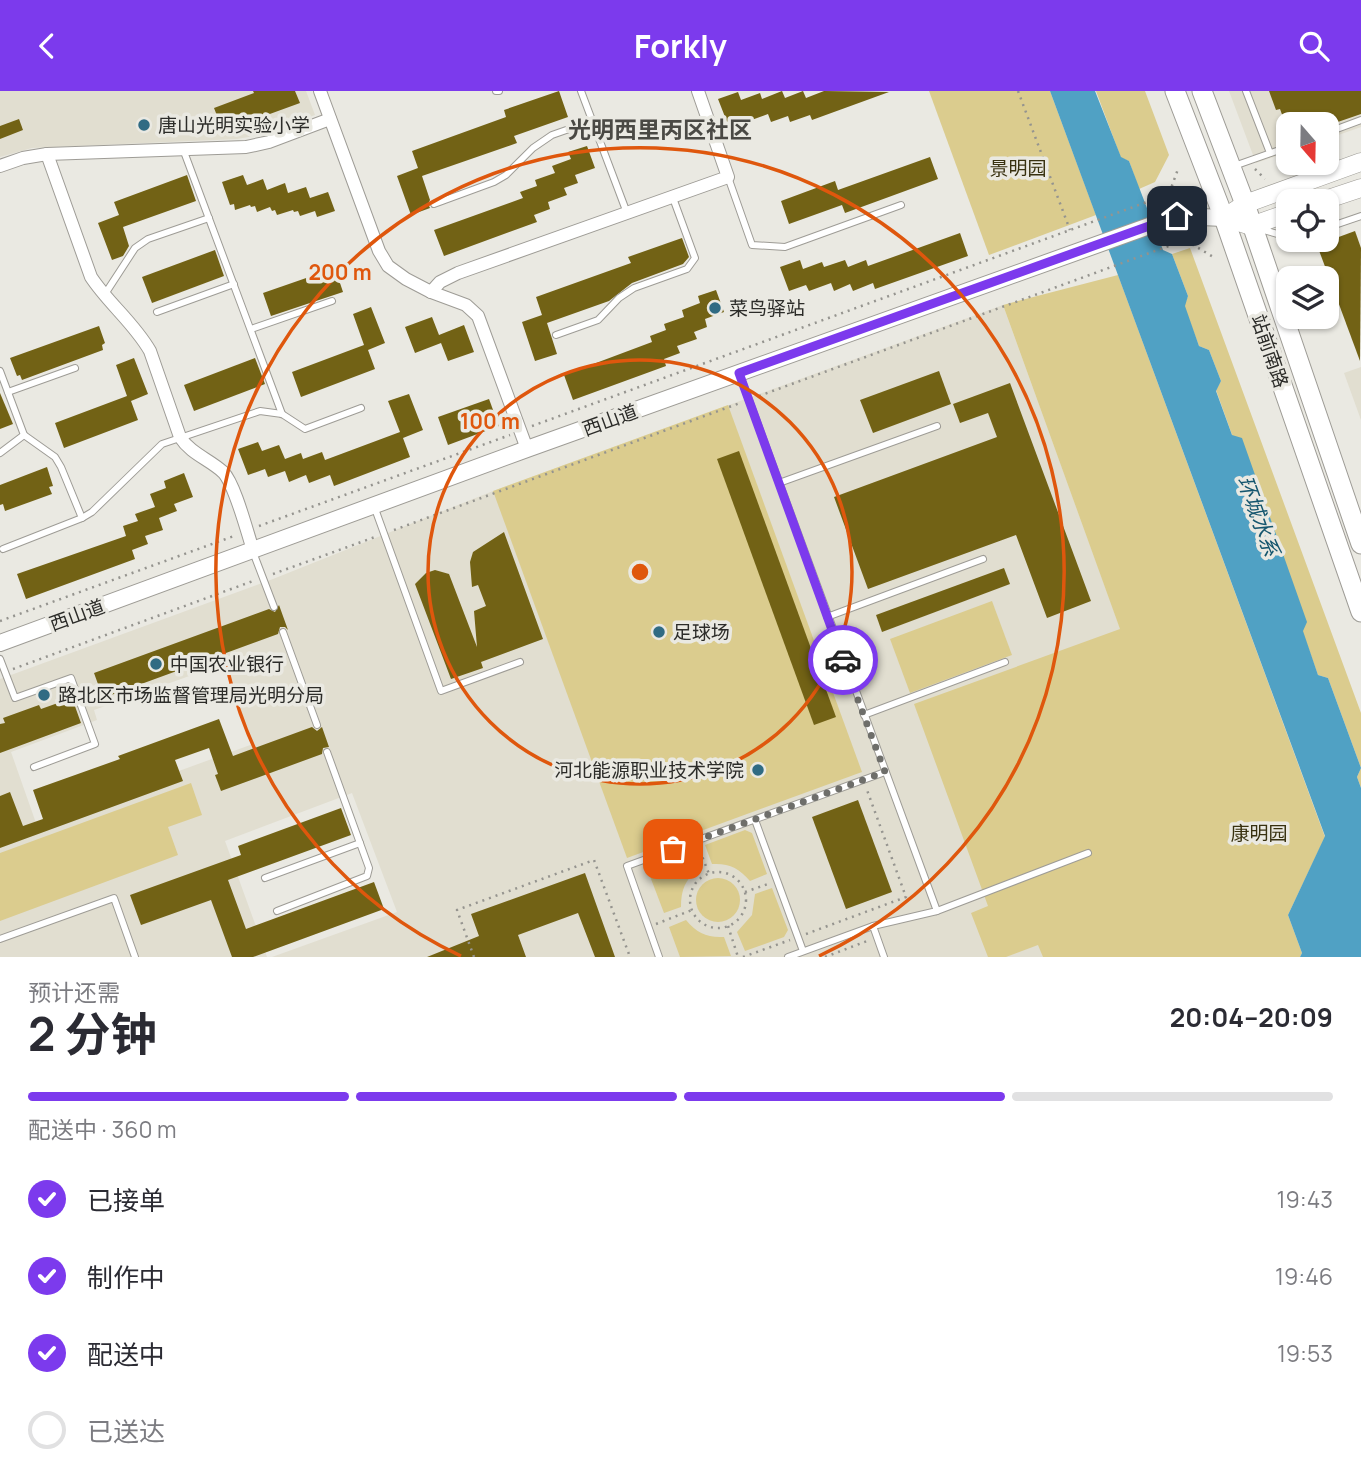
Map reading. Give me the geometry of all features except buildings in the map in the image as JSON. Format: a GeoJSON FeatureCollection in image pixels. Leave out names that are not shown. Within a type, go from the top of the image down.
{"type":"FeatureCollection","features":[{"type":"Feature","properties":{"kind":"main road","name":"站前南路"},"geometry":{"type":"LineString","coordinates":[[1175,91],[1224,218],[1361,613]]}},
{"type":"Feature","properties":{"kind":"main road","name":"站前南路"},"geometry":{"type":"LineString","coordinates":[[1202,91],[1240,164],[1251,226],[1361,544]]}},
{"type":"Feature","properties":{"kind":"main road"},"geometry":{"type":"LineString","coordinates":[[1224,218],[1245,204],[1361,162]]}},
{"type":"Feature","properties":{"kind":"main road"},"geometry":{"type":"LineString","coordinates":[[1339,195],[1361,188]]}},
{"type":"Feature","properties":{"kind":"main road"},"geometry":{"type":"LineString","coordinates":[[1251,226],[1276,217]]}},
{"type":"Feature","properties":{"kind":"main road","name":"西山道"},"geometry":{"type":"LineString","coordinates":[[1224,218],[1251,226]]}},
{"type":"Feature","properties":{"kind":"street"},"geometry":{"type":"LineString","coordinates":[[320,91],[379,251],[388,266],[431,292],[466,305],[478,317],[527,449]]}},
{"type":"Feature","properties":{"kind":"street"},"geometry":{"type":"LineString","coordinates":[[431,292],[440,282],[458,273],[728,177],[698,91]]}},
{"type":"Feature","properties":{"kind":"street"},"geometry":{"type":"LineString","coordinates":[[0,166],[23,157],[47,154],[246,147],[269,142],[330,119]]}},
{"type":"Feature","properties":{"kind":"street"},"geometry":{"type":"LineString","coordinates":[[47,154],[91,277],[150,351],[180,437],[188,448],[224,473],[230,483],[253,550]]}},
{"type":"Feature","properties":{"kind":"street","name":"西山道"},"geometry":{"type":"LineString","coordinates":[[0,643],[527,449],[1177,216],[1224,218]]}},
{"type":"Feature","properties":{"kind":"lane"},"geometry":{"type":"LineString","coordinates":[[581,91],[627,214]]}},
{"type":"Feature","properties":{"kind":"lane"},"geometry":{"type":"LineString","coordinates":[[1247,91],[1270,153]]}},
{"type":"Feature","properties":{"kind":"lane"},"geometry":{"type":"LineString","coordinates":[[1339,128],[1361,120]]}},
{"type":"Feature","properties":{"kind":"lane"},"geometry":{"type":"LineString","coordinates":[[434,204],[494,182],[506,175],[533,148],[552,135],[592,121]]}},
{"type":"Feature","properties":{"kind":"lane"},"geometry":{"type":"LineString","coordinates":[[183,149],[282,414]]}},
{"type":"Feature","properties":{"kind":"lane"},"geometry":{"type":"LineString","coordinates":[[1240,164],[1276,151]]}},
{"type":"Feature","properties":{"kind":"lane"},"geometry":{"type":"LineString","coordinates":[[728,177],[752,245],[785,247],[901,205]]}},
{"type":"Feature","properties":{"kind":"lane"},"geometry":{"type":"LineString","coordinates":[[556,335],[598,320],[619,298],[634,288],[687,268],[695,258],[673,198]]}},
{"type":"Feature","properties":{"kind":"lane"},"geometry":{"type":"LineString","coordinates":[[1339,224],[1361,216]]}},
{"type":"Feature","properties":{"kind":"lane"},"geometry":{"type":"LineString","coordinates":[[104,295],[135,248],[148,239],[209,218]]}},
{"type":"Feature","properties":{"kind":"lane"},"geometry":{"type":"LineString","coordinates":[[1251,226],[1276,233]]}},
{"type":"Feature","properties":{"kind":"lane"},"geometry":{"type":"LineString","coordinates":[[158,312],[234,284]]}},
{"type":"Feature","properties":{"kind":"lane"},"geometry":{"type":"LineString","coordinates":[[251,329],[332,301]]}},
{"type":"Feature","properties":{"kind":"lane"},"geometry":{"type":"LineString","coordinates":[[8,392],[75,368]]}},
{"type":"Feature","properties":{"kind":"lane"},"geometry":{"type":"LineString","coordinates":[[0,370],[24,435],[55,457],[82,518]]}},
{"type":"Feature","properties":{"kind":"lane"},"geometry":{"type":"LineString","coordinates":[[739,373],[937,911]]}},
{"type":"Feature","properties":{"kind":"lane"},"geometry":{"type":"LineString","coordinates":[[3,549],[92,512],[162,444],[260,411],[282,414],[305,429],[361,408]]}},
{"type":"Feature","properties":{"kind":"lane"},"geometry":{"type":"LineString","coordinates":[[779,483],[937,426]]}},
{"type":"Feature","properties":{"kind":"lane"},"geometry":{"type":"LineString","coordinates":[[0,453],[24,435]]}},
{"type":"Feature","properties":{"kind":"lane"},"geometry":{"type":"LineString","coordinates":[[374,506],[440,691],[520,662]]}},
{"type":"Feature","properties":{"kind":"lane"},"geometry":{"type":"LineString","coordinates":[[253,550],[274,607]]}},
{"type":"Feature","properties":{"kind":"lane"},"geometry":{"type":"LineString","coordinates":[[827,617],[983,559]]}},
{"type":"Feature","properties":{"kind":"lane"},"geometry":{"type":"LineString","coordinates":[[283,632],[317,725]]}},
{"type":"Feature","properties":{"kind":"lane"},"geometry":{"type":"LineString","coordinates":[[0,659],[15,698],[71,678],[95,744],[34,767]]}},
{"type":"Feature","properties":{"kind":"lane"},"geometry":{"type":"LineString","coordinates":[[864,715],[1005,662]]}},
{"type":"Feature","properties":{"kind":"lane"},"geometry":{"type":"LineString","coordinates":[[277,911],[367,876],[369,868],[327,752]]}},
{"type":"Feature","properties":{"kind":"lane"},"geometry":{"type":"LineString","coordinates":[[659,957],[626,866],[885,772]]}},
{"type":"Feature","properties":{"kind":"lane"},"geometry":{"type":"LineString","coordinates":[[755,820],[803,951]]}},
{"type":"Feature","properties":{"kind":"lane"},"geometry":{"type":"LineString","coordinates":[[265,878],[360,843]]}},
{"type":"Feature","properties":{"kind":"lane"},"geometry":{"type":"LineString","coordinates":[[788,957],[873,926],[937,911],[1088,853]]}},
{"type":"Feature","properties":{"kind":"lane"},"geometry":{"type":"LineString","coordinates":[[0,939],[114,898],[135,957]]}},
{"type":"Feature","properties":{"kind":"lane"},"geometry":{"type":"LineString","coordinates":[[873,926],[884,957]]}},
{"type":"Feature","properties":{"kind":"path"},"geometry":{"type":"LineString","coordinates":[[1018,91],[1070,230]]}},
{"type":"Feature","properties":{"kind":"path"},"geometry":{"type":"LineString","coordinates":[[1240,164],[1266,179]]}},
{"type":"Feature","properties":{"kind":"path"},"geometry":{"type":"LineString","coordinates":[[0,621],[1169,194],[1178,169]]}},
{"type":"Feature","properties":{"kind":"path"},"geometry":{"type":"LineString","coordinates":[[5,672],[1185,240],[1216,258]]}},
{"type":"Feature","properties":{"kind":"path"},"geometry":{"type":"LineString","coordinates":[[806,934],[906,897],[863,780]]}},
{"type":"Feature","properties":{"kind":"path"},"geometry":{"type":"LineString","coordinates":[[697,841],[709,874]]}},
{"type":"Feature","properties":{"kind":"path"},"geometry":{"type":"LineString","coordinates":[[474,957],[457,910],[594,860],[630,957]]}},
{"type":"Feature","properties":{"kind":"path"},"geometry":{"type":"LineString","coordinates":[[709,874],[727,874],[735,878],[745,892],[746,901],[741,916],[728,926],[711,927],[703,924],[692,910],[691,893],[695,885],[709,874]]}},
{"type":"Feature","properties":{"kind":"path"},"geometry":{"type":"LineString","coordinates":[[745,892],[777,881]]}},
{"type":"Feature","properties":{"kind":"path"},"geometry":{"type":"LineString","coordinates":[[649,927],[692,910]]}},
{"type":"Feature","properties":{"kind":"path"},"geometry":{"type":"LineString","coordinates":[[728,926],[741,957],[794,938]]}},
{"type":"Feature","properties":{"kind":"shaded area","name":"唐山光明实验小学"},"geometry":{"type":"Polygon","coordinates":[[[0,91],[306,91],[315,115],[261,135],[237,139],[32,148],[0,157],[0,91]]]}},
{"type":"Feature","properties":{"kind":"shaded area"},"geometry":{"type":"Polygon","coordinates":[[[1229,91],[1361,91],[1361,127],[1339,135],[1339,112],[1276,112],[1276,156],[1256,163],[1229,91]]]}},
{"type":"Feature","properties":{"kind":"shaded area","name":"河北能源职业技术学院"},"geometry":{"type":"Polygon","coordinates":[[[1003,305],[1239,957],[272,957],[397,912],[352,793],[225,841],[267,957],[0,957],[0,679],[273,579],[493,491],[1003,305]],[[223,664],[94,710],[97,720],[11,752],[36,823],[253,744],[223,664]]]}},
{"type":"Feature","properties":{"kind":"shaded area"},"geometry":{"type":"Polygon","coordinates":[[[1361,367],[1361,420],[1344,373],[1361,367]]]}},
{"type":"Feature","properties":{"kind":"green space","name":"景明园"},"geometry":{"type":"Polygon","coordinates":[[[929,91],[1050,91],[1096,215],[989,255],[929,91]]]}},
{"type":"Feature","properties":{"kind":"green space"},"geometry":{"type":"Polygon","coordinates":[[[1096,91],[1145,91],[1169,155],[1155,182],[1139,189],[1129,161],[1121,158],[1096,91]]]}},
{"type":"Feature","properties":{"kind":"green space"},"geometry":{"type":"Polygon","coordinates":[[[1190,248],[1361,713],[1361,768],[1328,678],[1318,675],[1216,390],[1221,381],[1209,350],[1199,346],[1184,306],[1188,296],[1172,254],[1190,248]]]}},
{"type":"Feature","properties":{"kind":"green space","name":"康明园"},"geometry":{"type":"Polygon","coordinates":[[[1118,275],[1325,837],[1288,915],[1302,953],[1300,957],[1043,957],[1038,945],[1006,957],[988,957],[971,913],[988,906],[914,704],[1120,629],[1003,305],[1118,275]]]}},
{"type":"Feature","properties":{"kind":"green space"},"geometry":{"type":"Polygon","coordinates":[[[728,405],[862,772],[627,858],[493,491],[728,405]]]}},
{"type":"Feature","properties":{"kind":"green space"},"geometry":{"type":"Polygon","coordinates":[[[992,601],[1012,655],[910,693],[890,639],[992,601]]]}},
{"type":"Feature","properties":{"kind":"green space"},"geometry":{"type":"Polygon","coordinates":[[[1361,768],[1361,788],[1357,777],[1361,768]]]}},
{"type":"Feature","properties":{"kind":"green space"},"geometry":{"type":"Polygon","coordinates":[[[191,783],[202,815],[168,827],[178,855],[0,921],[0,853],[191,783]]]}},
{"type":"Feature","properties":{"kind":"green space"},"geometry":{"type":"Polygon","coordinates":[[[745,830],[752,833],[767,874],[750,881],[733,867],[712,864],[705,845],[745,830]]]}},
{"type":"Feature","properties":{"kind":"green space"},"geometry":{"type":"Polygon","coordinates":[[[691,850],[698,869],[685,886],[681,907],[664,913],[648,871],[651,864],[691,850]]]}},
{"type":"Feature","properties":{"kind":"green space"},"geometry":{"type":"Polygon","coordinates":[[[718,878],[733,885],[740,900],[733,915],[718,922],[703,915],[696,900],[703,885],[718,878]]]}},
{"type":"Feature","properties":{"kind":"green space"},"geometry":{"type":"Polygon","coordinates":[[[772,888],[788,930],[784,937],[745,951],[737,932],[752,915],[755,894],[772,888]]]}},
{"type":"Feature","properties":{"kind":"green space"},"geometry":{"type":"Polygon","coordinates":[[[686,920],[703,934],[724,937],[731,956],[680,957],[669,927],[686,920]]]}},
{"type":"Feature","properties":{"kind":"water","name":"环城水系"},"geometry":{"type":"Polygon","coordinates":[[[1050,91],[1095,91],[1121,157],[1129,161],[1163,250],[1172,254],[1188,296],[1185,306],[1199,346],[1209,350],[1221,381],[1216,391],[1232,435],[1242,438],[1307,622],[1303,631],[1318,675],[1328,678],[1361,768],[1357,777],[1361,788],[1361,957],[1300,957],[1302,953],[1288,915],[1325,836],[1050,91]]]}},
{"type":"Feature","properties":{"kind":"way so far"},"geometry":{"type":"LineString","coordinates":[[673,849],[885,772],[843,660]]}},
{"type":"Feature","properties":{"kind":"place","name":"唐山光明实验小学"},"geometry":{"type":"Point","coordinates":[144,125]}},
{"type":"Feature","properties":{"kind":"place","name":"菜鸟驿站"},"geometry":{"type":"Point","coordinates":[715,308]}},
{"type":"Feature","properties":{"kind":"place","name":"足球场"},"geometry":{"type":"Point","coordinates":[659,632]}},
{"type":"Feature","properties":{"kind":"place","name":"中国农业银行"},"geometry":{"type":"Point","coordinates":[156,664]}},
{"type":"Feature","properties":{"kind":"place","name":"路北区市场监督管理局光明分局"},"geometry":{"type":"Point","coordinates":[44,695]}},
{"type":"Feature","properties":{"kind":"place","name":"河北能源职业技术学院"},"geometry":{"type":"Point","coordinates":[758,770]}},
{"type":"Feature","properties":{"kind":"district","name":"光明西里丙区社区"},"geometry":{"type":"Point","coordinates":[660,130]}},
{"type":"Feature","properties":{"kind":"route"},"geometry":{"type":"LineString","coordinates":[[843,660],[739,373],[1177,216]]}}]}
